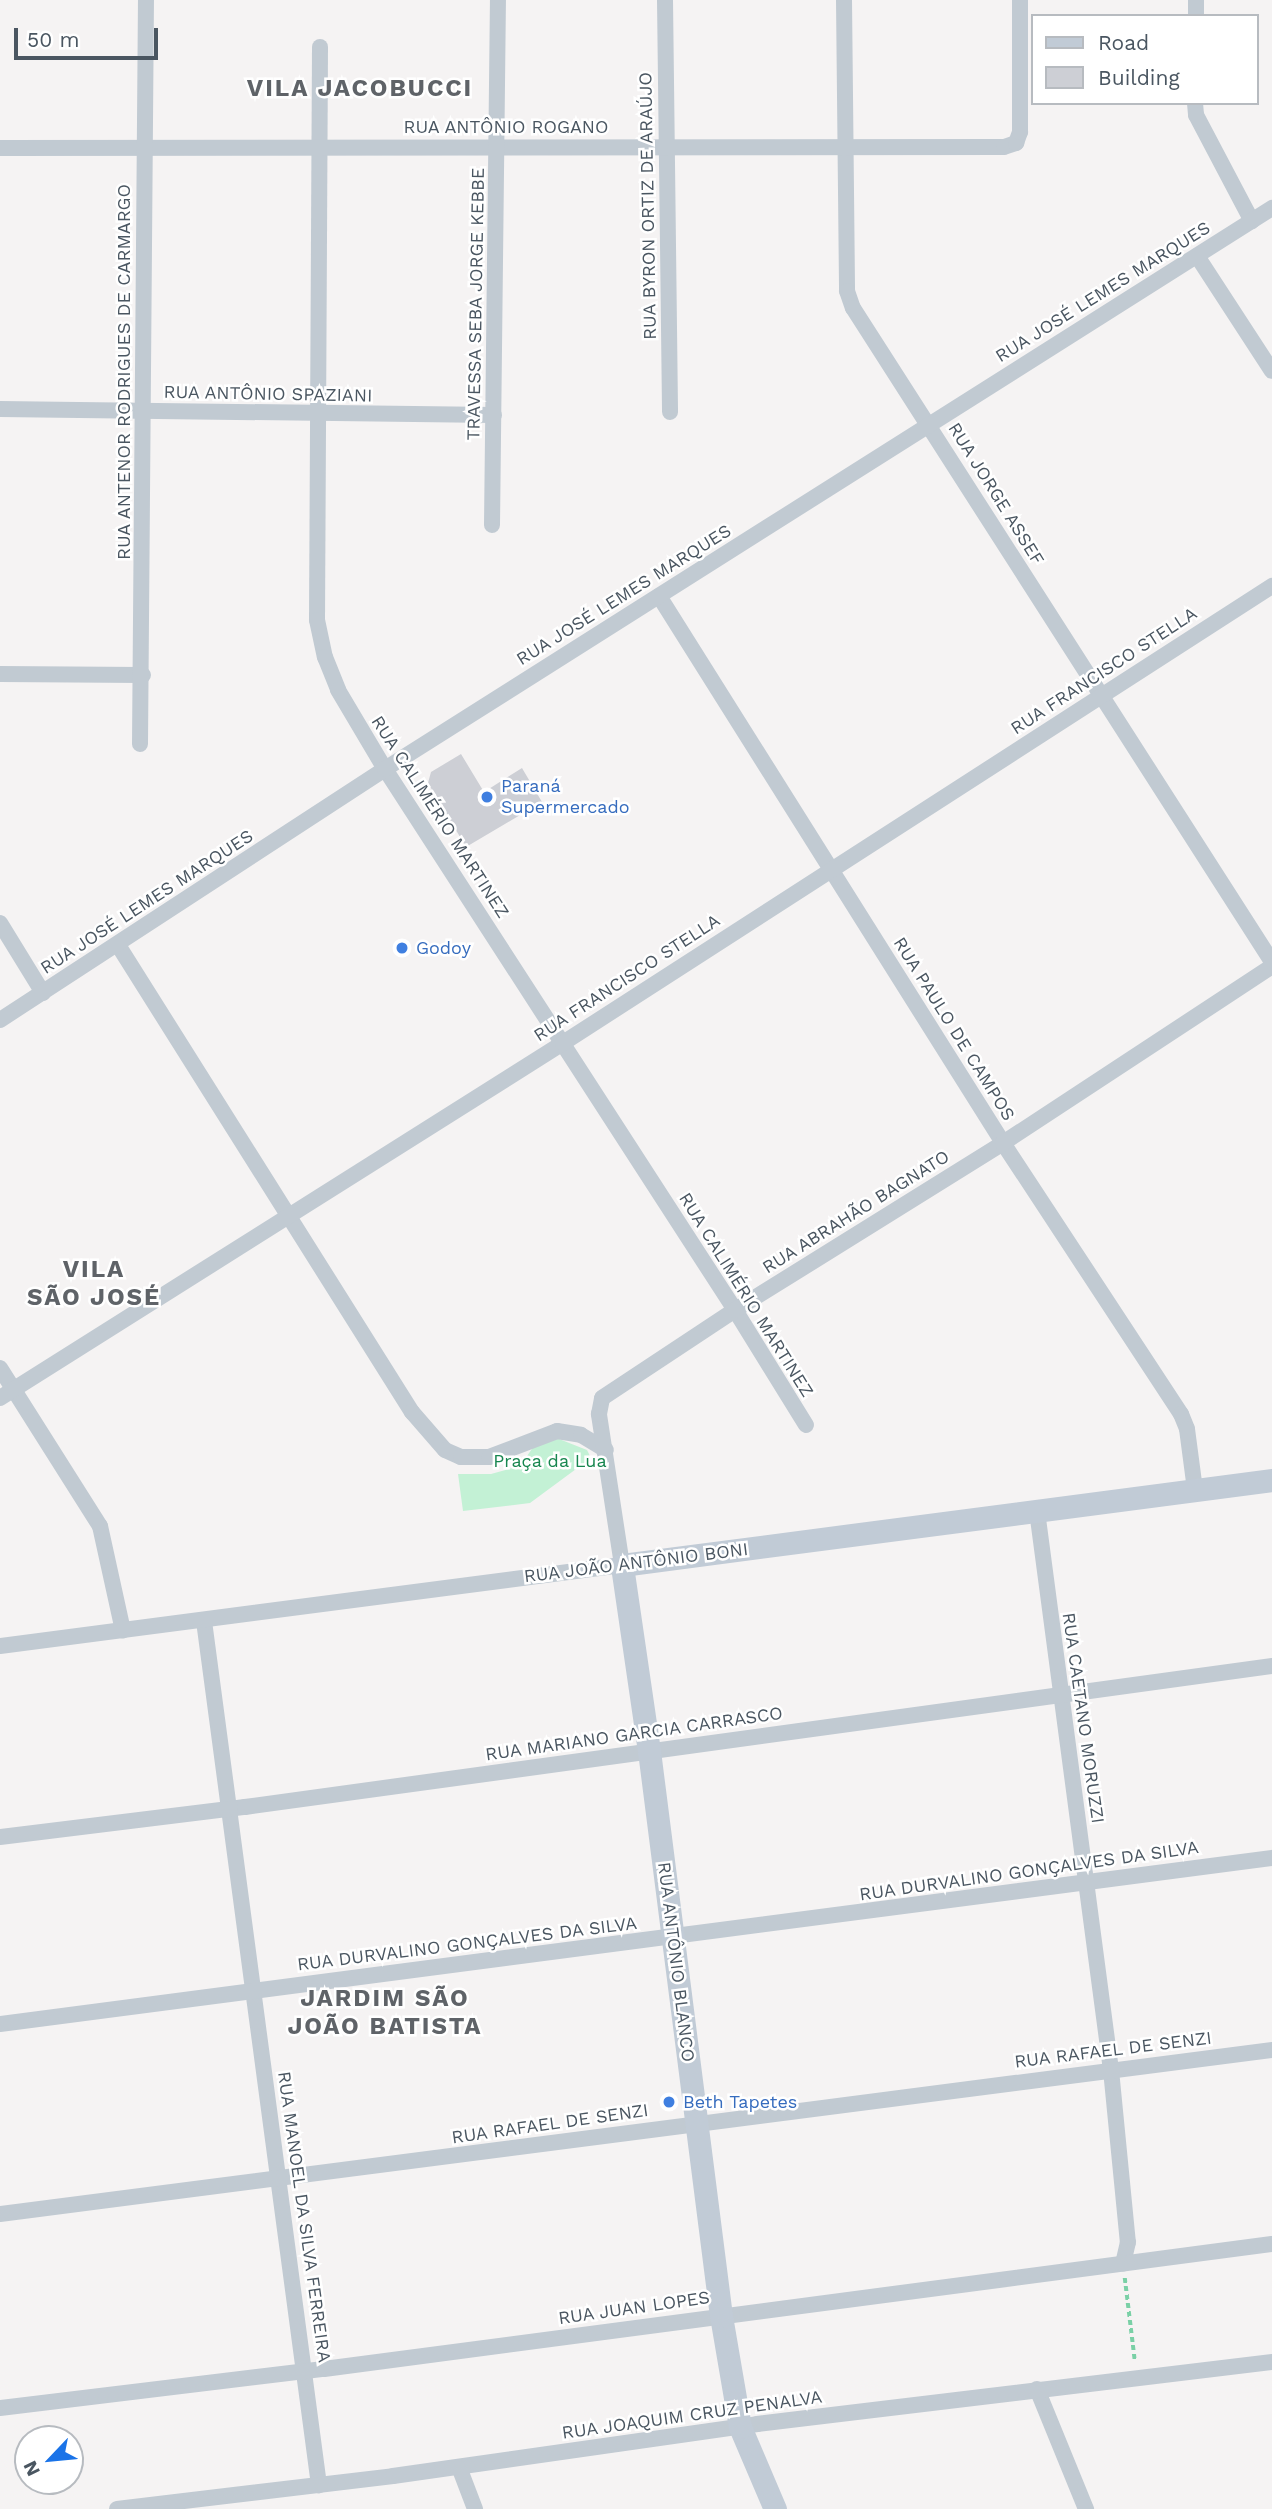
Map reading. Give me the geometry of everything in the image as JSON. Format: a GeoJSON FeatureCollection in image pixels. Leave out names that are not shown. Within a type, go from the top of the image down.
{"type":"FeatureCollection","features":[{"type":"Feature","properties":{"kind":"street","name":"RUA ANTENOR RODRIGUES DE CARMARGO"},"geometry":{"type":"LineString","coordinates":[[140,744],[143,674],[146,0]]}},
{"type":"Feature","properties":{"kind":"street","name":"TRAVESSA SEBA JORGE KEBBE"},"geometry":{"type":"LineString","coordinates":[[492,525],[498,0]]}},
{"type":"Feature","properties":{"kind":"street","name":"RUA BYRON ORTIZ DE ARAÚJO"},"geometry":{"type":"LineString","coordinates":[[665,0],[670,412]]}},
{"type":"Feature","properties":{"kind":"street","name":"RUA JORGE ASSEF"},"geometry":{"type":"LineString","coordinates":[[844,0],[843,148],[847,291],[853,308],[1272,964]]}},
{"type":"Feature","properties":{"kind":"street","name":"RUA ANTÔNIO ROGANO"},"geometry":{"type":"LineString","coordinates":[[0,148],[843,148],[1013,145],[1020,132],[1020,0]]}},
{"type":"Feature","properties":{"kind":"street","name":"RUA CALIMÉRIO MARTINEZ"},"geometry":{"type":"LineString","coordinates":[[320,47],[317,620],[325,657],[338,690],[385,769],[735,1310],[806,1425]]}},
{"type":"Feature","properties":{"kind":"street"},"geometry":{"type":"LineString","coordinates":[[1195,105],[1196,115],[1252,221]]}},
{"type":"Feature","properties":{"kind":"street","name":"RUA JOSÉ LEMES MARQUES"},"geometry":{"type":"LineString","coordinates":[[0,1020],[385,769],[1272,208]]}},
{"type":"Feature","properties":{"kind":"street"},"geometry":{"type":"LineString","coordinates":[[1197,256],[1272,371]]}},
{"type":"Feature","properties":{"kind":"street","name":"RUA ANTÔNIO SPAZIANI"},"geometry":{"type":"LineString","coordinates":[[0,409],[318,415],[494,415]]}},
{"type":"Feature","properties":{"kind":"street","name":"RUA FRANCISCO STELLA"},"geometry":{"type":"LineString","coordinates":[[7,1394],[563,1043],[1272,586]]}},
{"type":"Feature","properties":{"kind":"street","name":"RUA PAULO DE CAMPOS"},"geometry":{"type":"LineString","coordinates":[[659,596],[1003,1143],[1181,1414],[1187,1429],[1195,1490]]}},
{"type":"Feature","properties":{"kind":"street"},"geometry":{"type":"LineString","coordinates":[[0,674],[143,674]]}},
{"type":"Feature","properties":{"kind":"street"},"geometry":{"type":"LineString","coordinates":[[0,923],[43,993]]}},
{"type":"Feature","properties":{"kind":"street"},"geometry":{"type":"LineString","coordinates":[[118,945],[412,1412],[445,1450],[461,1457],[489,1457],[557,1431],[581,1435],[606,1450]]}},
{"type":"Feature","properties":{"kind":"street","name":"RUA ABRAHÃO BAGNATO"},"geometry":{"type":"LineString","coordinates":[[606,1450],[599,1414],[602,1398],[735,1310],[1003,1143],[1272,964]]}},
{"type":"Feature","properties":{"kind":"street"},"geometry":{"type":"LineString","coordinates":[[0,1368],[7,1394],[100,1526],[123,1630]]}},
{"type":"Feature","properties":{"kind":"street","name":"RUA ANTÔNIO BLANCO"},"geometry":{"type":"LineString","coordinates":[[606,1450],[649,1751],[721,2316],[740,2427],[775,2509]]}},
{"type":"Feature","properties":{"kind":"street","name":"RUA JOÃO ANTÔNIO BONI"},"geometry":{"type":"LineString","coordinates":[[0,1646],[1272,1480]]}},
{"type":"Feature","properties":{"kind":"street","name":"RUA CAETANO MORUZZI"},"geometry":{"type":"LineString","coordinates":[[1037,1511],[1111,2070],[1128,2242],[1123,2263]]}},
{"type":"Feature","properties":{"kind":"street","name":"RUA MANOEL DA SILVA FERREIRA"},"geometry":{"type":"LineString","coordinates":[[204,1621],[318,2485]]}},
{"type":"Feature","properties":{"kind":"street","name":"RUA MARIANO GARCIA CARRASCO"},"geometry":{"type":"LineString","coordinates":[[0,1837],[229,1809],[1272,1666]]}},
{"type":"Feature","properties":{"kind":"street","name":"RUA DURVALINO GONÇALVES DA SILVA"},"geometry":{"type":"LineString","coordinates":[[0,2024],[1272,1858]]}},
{"type":"Feature","properties":{"kind":"street","name":"RUA RAFAEL DE SENZI"},"geometry":{"type":"LineString","coordinates":[[0,2214],[1272,2050]]}},
{"type":"Feature","properties":{"kind":"street","name":"RUA JUAN LOPES"},"geometry":{"type":"LineString","coordinates":[[0,2407],[305,2371],[1272,2244]]}},
{"type":"Feature","properties":{"kind":"street","name":"RUA JOAQUIM CRUZ PENALVA"},"geometry":{"type":"LineString","coordinates":[[117,2509],[460,2467],[740,2427],[1037,2389],[1272,2362]]}},
{"type":"Feature","properties":{"kind":"street"},"geometry":{"type":"LineString","coordinates":[[1037,2389],[1086,2509]]}},
{"type":"Feature","properties":{"kind":"street"},"geometry":{"type":"LineString","coordinates":[[460,2467],[475,2509]]}},
{"type":"Feature","properties":{"kind":"path"},"geometry":{"type":"LineString","coordinates":[[1123,2263],[1137,2377]]}},
{"type":"Feature","properties":{"kind":"green space","name":"Praça da Lua"},"geometry":{"type":"Polygon","coordinates":[[[559,1439],[587,1450],[591,1458],[530,1503],[463,1511],[458,1474],[491,1474],[520,1466],[534,1446],[559,1439]]]}},
{"type":"Feature","properties":{"kind":"building","name":"Paraná Supermercado"},"geometry":{"type":"Polygon","coordinates":[[[461,754],[484,792],[522,768],[542,802],[466,847],[428,783],[431,772],[461,754]]]}},
{"type":"Feature","properties":{"kind":"place","name":"Paraná Supermercado"},"geometry":{"type":"Point","coordinates":[487,797]}},
{"type":"Feature","properties":{"kind":"place","name":"Godoy"},"geometry":{"type":"Point","coordinates":[402,948]}},
{"type":"Feature","properties":{"kind":"place","name":"Beth Tapetes"},"geometry":{"type":"Point","coordinates":[669,2102]}},
{"type":"Feature","properties":{"kind":"district","name":"VILA JACOBUCCI"},"geometry":{"type":"Point","coordinates":[360,89]}},
{"type":"Feature","properties":{"kind":"district","name":"VILA SÃO JOSÉ"},"geometry":{"type":"Point","coordinates":[94,1284]}},
{"type":"Feature","properties":{"kind":"district","name":"JARDIM SÃO JOÃO BATISTA"},"geometry":{"type":"Point","coordinates":[385,2013]}}]}
